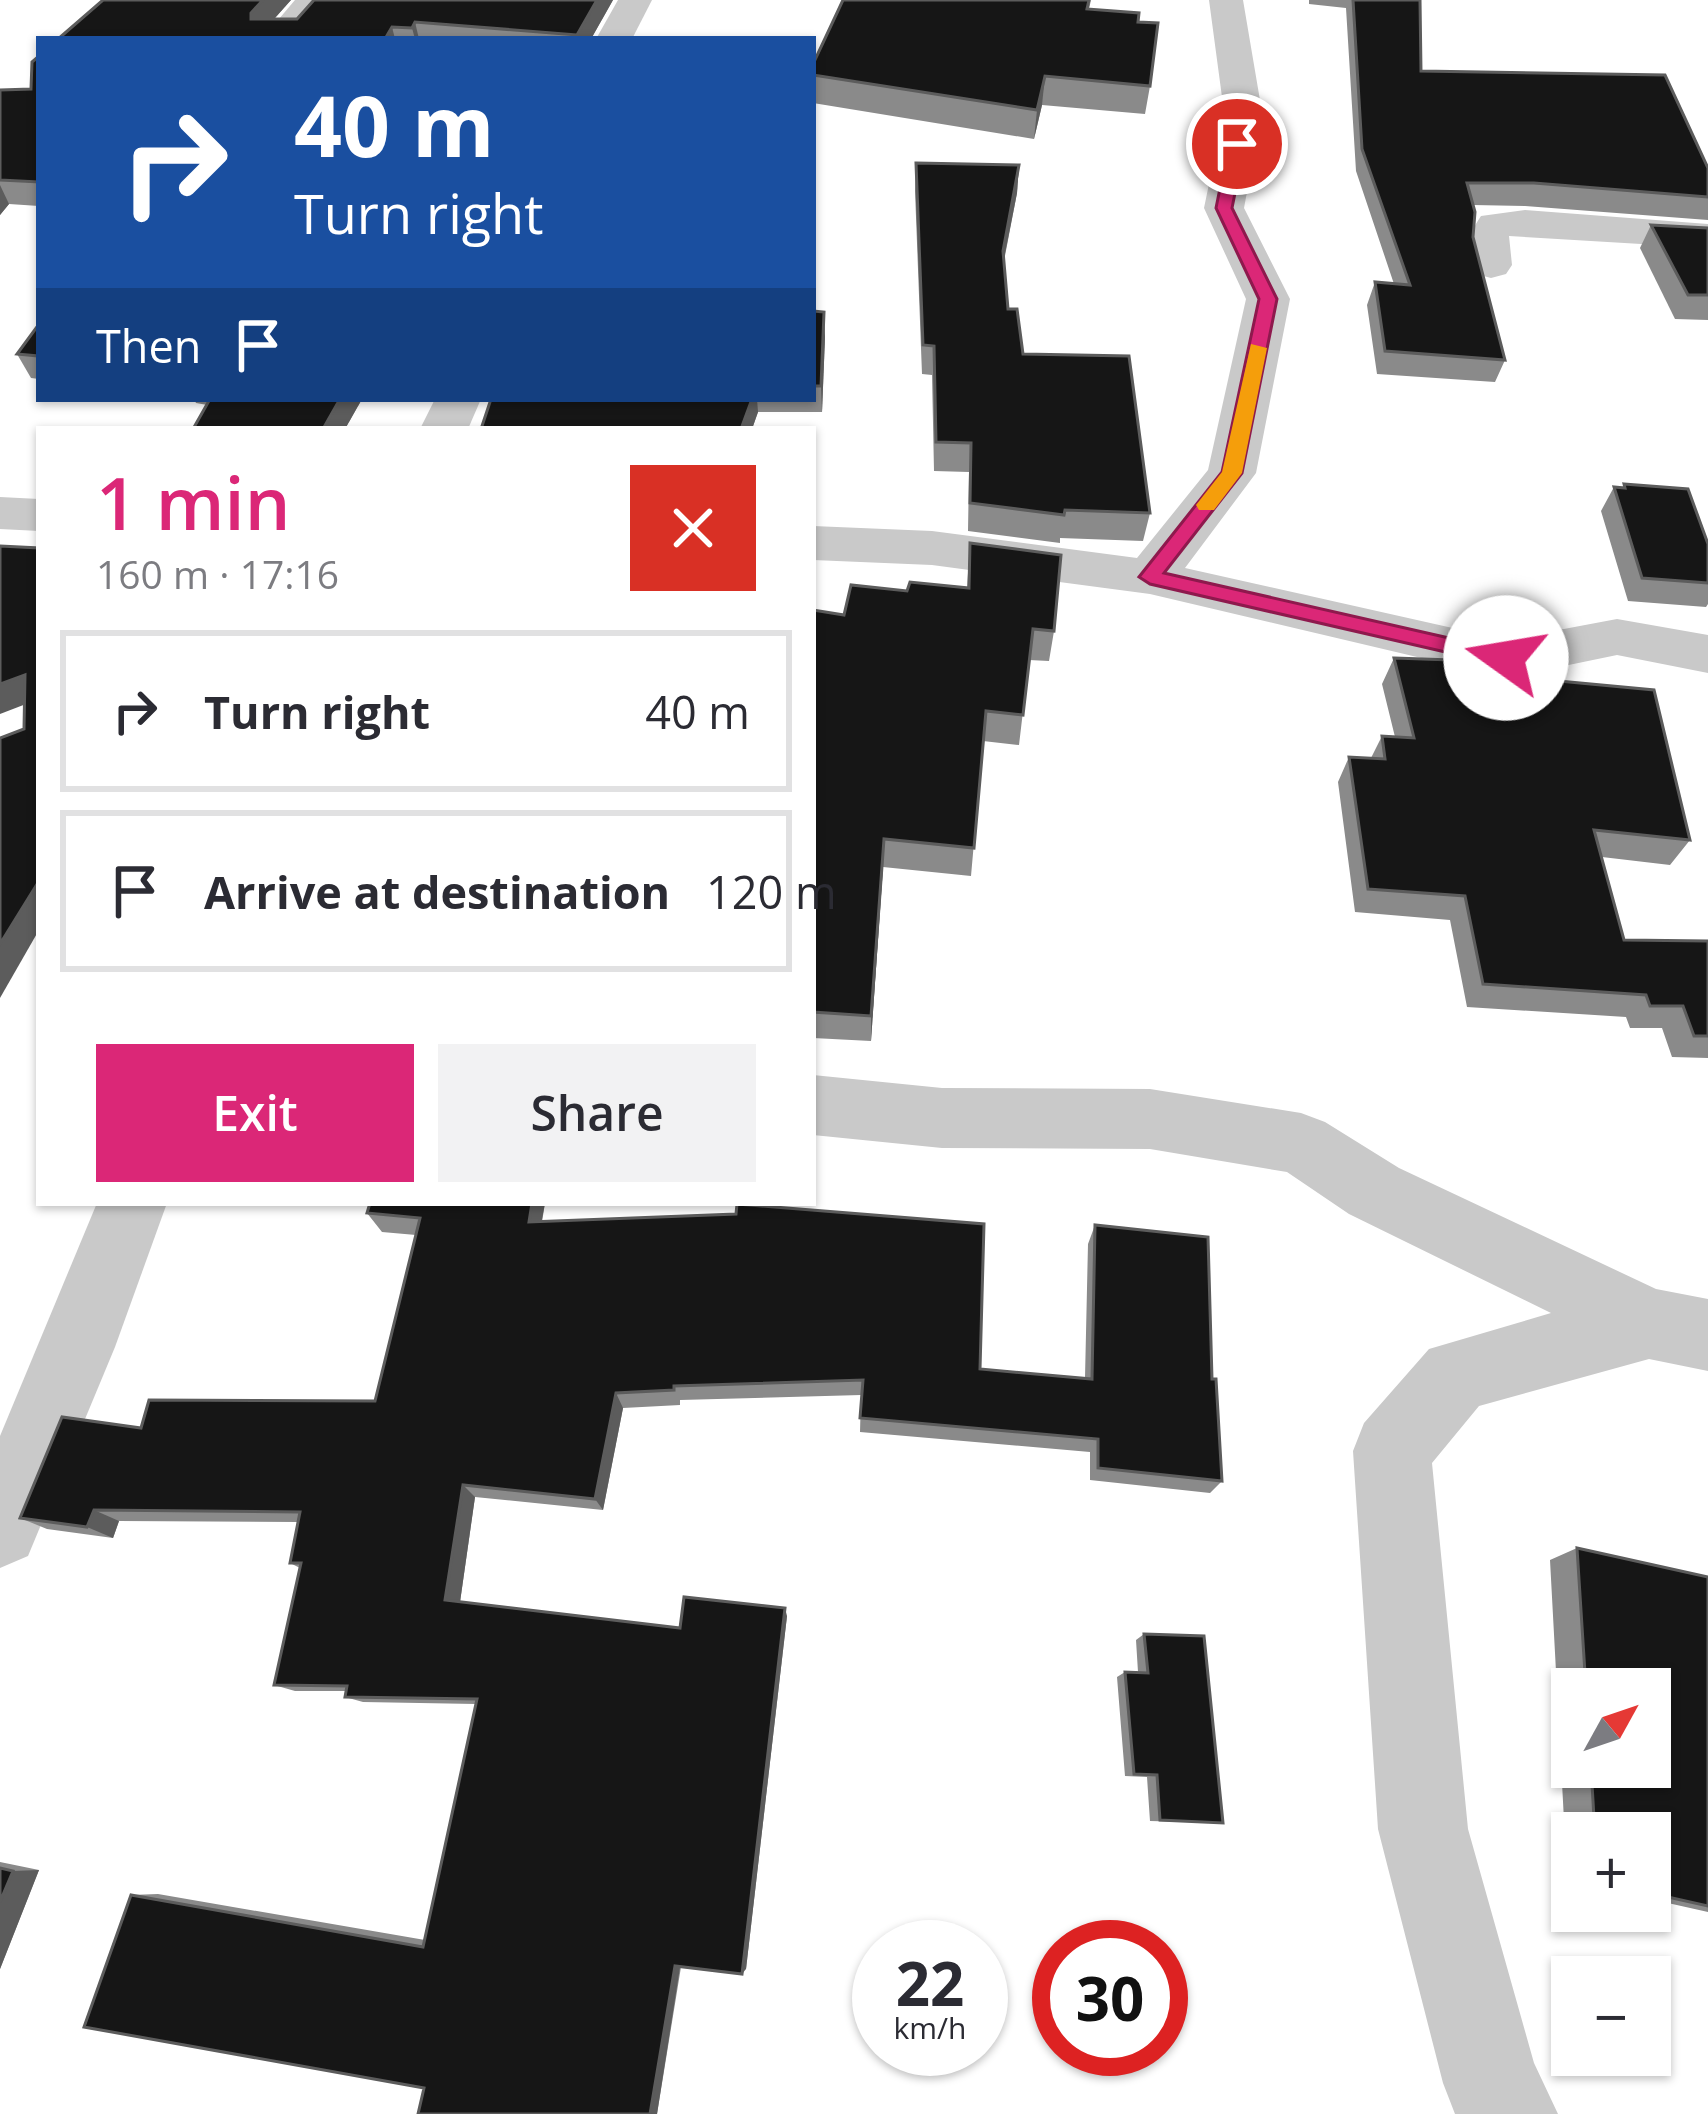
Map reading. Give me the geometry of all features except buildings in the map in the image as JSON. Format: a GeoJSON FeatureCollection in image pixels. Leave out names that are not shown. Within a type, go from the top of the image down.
{"type":"FeatureCollection","features":[{"type":"Feature","properties":{"kind":"street"},"geometry":{"type":"LineString","coordinates":[[283,36],[312,0]]}},
{"type":"Feature","properties":{"kind":"street"},"geometry":{"type":"LineString","coordinates":[[616,36],[635,0]]}},
{"type":"Feature","properties":{"kind":"street"},"geometry":{"type":"LineString","coordinates":[[1150,577],[1232,473],[1268,299],[1224,208],[1243,112],[1226,0]]}},
{"type":"Feature","properties":{"kind":"street"},"geometry":{"type":"LineString","coordinates":[[1491,265],[1488,237],[1495,226],[1525,222],[1708,236]]}},
{"type":"Feature","properties":{"kind":"street"},"geometry":{"type":"LineString","coordinates":[[0,513],[36,515]]}},
{"type":"Feature","properties":{"kind":"street"},"geometry":{"type":"LineString","coordinates":[[816,542],[932,548],[1150,577],[1506,658],[1617,637],[1708,654]]}},
{"type":"Feature","properties":{"kind":"street"},"geometry":{"type":"LineString","coordinates":[[816,1105],[942,1118],[1150,1119],[1301,1144],[1374,1191],[1678,1329]]}},
{"type":"Feature","properties":{"kind":"street"},"geometry":{"type":"LineString","coordinates":[[0,1528],[78,1347],[131,1206]]}},
{"type":"Feature","properties":{"kind":"street"},"geometry":{"type":"LineString","coordinates":[[1510,2114],[1491,2083],[1423,1828],[1392,1451],[1456,1375],[1678,1329]]}},
{"type":"Feature","properties":{"kind":"slow traffic"},"geometry":{"type":"LineString","coordinates":[[1206,505],[1232,473],[1258,348]]}},
{"type":"Feature","properties":{"kind":"route"},"geometry":{"type":"LineString","coordinates":[[1237,144],[1224,208],[1268,299],[1232,473],[1150,577],[1506,658]]}}]}
